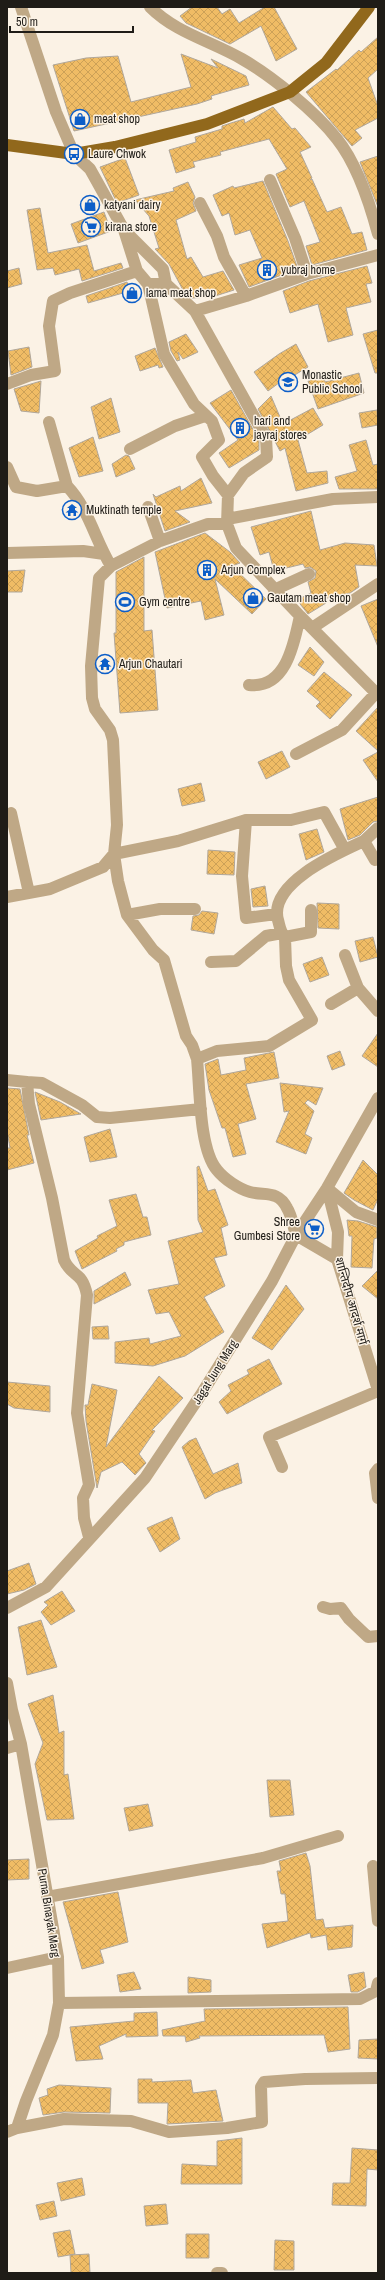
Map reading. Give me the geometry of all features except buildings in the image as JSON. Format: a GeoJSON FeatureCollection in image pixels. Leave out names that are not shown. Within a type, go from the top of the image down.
{"type":"FeatureCollection","features":[{"type":"Feature","properties":{"kind":"main road"},"geometry":{"type":"LineString","coordinates":[[7,145],[74,154],[115,147],[208,124],[290,92],[326,63],[369,7]]}},
{"type":"Feature","properties":{"kind":"street"},"geometry":{"type":"LineString","coordinates":[[21,7],[56,112],[74,154],[90,169],[124,230],[137,271],[148,284],[164,354],[194,404],[212,421],[219,440],[202,457],[212,476],[228,495]]}},
{"type":"Feature","properties":{"kind":"street"},"geometry":{"type":"LineString","coordinates":[[150,7],[168,22],[204,42],[242,59],[290,92],[337,140],[356,174],[371,208],[378,234]]}},
{"type":"Feature","properties":{"kind":"street"},"geometry":{"type":"LineString","coordinates":[[270,180],[295,238],[307,274]]}},
{"type":"Feature","properties":{"kind":"street"},"geometry":{"type":"LineString","coordinates":[[200,203],[217,236],[224,257],[246,296]]}},
{"type":"Feature","properties":{"kind":"street"},"geometry":{"type":"LineString","coordinates":[[124,230],[163,269],[166,284],[195,310],[266,438],[267,457],[244,473],[228,495],[227,522],[236,548],[274,590],[377,694],[342,730],[296,754]]}},
{"type":"Feature","properties":{"kind":"street"},"geometry":{"type":"LineString","coordinates":[[195,310],[246,296],[307,274],[378,255]]}},
{"type":"Feature","properties":{"kind":"street"},"geometry":{"type":"LineString","coordinates":[[7,384],[31,376],[55,371],[49,326],[53,301],[70,292],[137,271]]}},
{"type":"Feature","properties":{"kind":"street"},"geometry":{"type":"LineString","coordinates":[[148,284],[166,284]]}},
{"type":"Feature","properties":{"kind":"street"},"geometry":{"type":"LineString","coordinates":[[130,449],[175,426],[205,416]]}},
{"type":"Feature","properties":{"kind":"street"},"geometry":{"type":"LineString","coordinates":[[49,422],[67,486],[82,504],[104,554],[111,566]]}},
{"type":"Feature","properties":{"kind":"street"},"geometry":{"type":"LineString","coordinates":[[7,467],[16,487],[37,491],[67,486]]}},
{"type":"Feature","properties":{"kind":"street"},"geometry":{"type":"LineString","coordinates":[[337,1259],[296,1235],[287,1208],[275,1195],[250,1192],[230,1182],[217,1170],[211,1160],[202,1130],[197,1059],[192,1045],[186,1036],[164,960],[153,950],[127,915],[118,882],[114,854],[117,825],[113,740],[110,730],[94,709],[92,698],[91,666],[99,578],[111,566],[160,541],[208,524],[227,522],[333,499],[378,497]]}},
{"type":"Feature","properties":{"kind":"street"},"geometry":{"type":"LineString","coordinates":[[148,507],[160,541]]}},
{"type":"Feature","properties":{"kind":"street"},"geometry":{"type":"LineString","coordinates":[[7,553],[83,551],[104,554]]}},
{"type":"Feature","properties":{"kind":"street"},"geometry":{"type":"LineString","coordinates":[[274,590],[309,574]]}},
{"type":"Feature","properties":{"kind":"street"},"geometry":{"type":"LineString","coordinates":[[312,628],[378,584]]}},
{"type":"Feature","properties":{"kind":"street"},"geometry":{"type":"LineString","coordinates":[[249,685],[260,686],[267,684],[285,666],[291,656],[300,616]]}},
{"type":"Feature","properties":{"kind":"street"},"geometry":{"type":"LineString","coordinates":[[7,897],[50,889],[103,867],[114,854],[178,841],[246,820],[291,820],[324,812],[345,850]]}},
{"type":"Feature","properties":{"kind":"street"},"geometry":{"type":"LineString","coordinates":[[11,813],[29,893]]}},
{"type":"Feature","properties":{"kind":"street"},"geometry":{"type":"LineString","coordinates":[[246,820],[242,869],[246,918],[276,914]]}},
{"type":"Feature","properties":{"kind":"street"},"geometry":{"type":"LineString","coordinates":[[197,1059],[217,1051],[269,1046],[312,1020],[289,980],[286,966],[284,935],[276,914],[284,892],[310,869],[364,841],[378,828]]}},
{"type":"Feature","properties":{"kind":"street"},"geometry":{"type":"LineString","coordinates":[[364,841],[375,860]]}},
{"type":"Feature","properties":{"kind":"street"},"geometry":{"type":"LineString","coordinates":[[127,915],[160,909],[195,909]]}},
{"type":"Feature","properties":{"kind":"street"},"geometry":{"type":"LineString","coordinates":[[211,962],[236,960],[266,936],[311,932],[312,910]]}},
{"type":"Feature","properties":{"kind":"street"},"geometry":{"type":"LineString","coordinates":[[345,955],[358,988],[378,1011]]}},
{"type":"Feature","properties":{"kind":"street"},"geometry":{"type":"LineString","coordinates":[[331,1004],[358,988]]}},
{"type":"Feature","properties":{"kind":"street"},"geometry":{"type":"LineString","coordinates":[[7,1080],[42,1083],[82,1105],[97,1116],[110,1118],[201,1109]]}},
{"type":"Feature","properties":{"kind":"street"},"geometry":{"type":"LineString","coordinates":[[27,1082],[29,1104],[52,1198],[64,1260],[68,1268],[79,1275],[84,1283],[86,1295],[77,1413],[89,1485],[83,1498],[84,1518],[89,1537]]}},
{"type":"Feature","properties":{"kind":"street","name":"Jagat Jung Marg"},"geometry":{"type":"LineString","coordinates":[[7,1608],[46,1587],[63,1570],[89,1537],[145,1478],[177,1431],[272,1281],[296,1235],[326,1188],[378,1098]]}},
{"type":"Feature","properties":{"kind":"street"},"geometry":{"type":"LineString","coordinates":[[326,1188],[356,1212],[378,1220]]}},
{"type":"Feature","properties":{"kind":"street","name":"शान्तिदीप आदर्श मार्ग"},"geometry":{"type":"LineString","coordinates":[[326,1188],[338,1232],[337,1259],[378,1390]]}},
{"type":"Feature","properties":{"kind":"street"},"geometry":{"type":"LineString","coordinates":[[282,1468],[268,1437],[378,1390]]}},
{"type":"Feature","properties":{"kind":"street"},"geometry":{"type":"LineString","coordinates":[[378,1469],[375,1473],[378,1495]]}},
{"type":"Feature","properties":{"kind":"street"},"geometry":{"type":"LineString","coordinates":[[322,1607],[330,1609],[341,1608],[348,1619],[368,1637],[378,1636]]}},
{"type":"Feature","properties":{"kind":"street","name":"Purna Binayak Marg"},"geometry":{"type":"LineString","coordinates":[[7,1683],[21,1744],[58,1958],[59,2003],[53,2035],[26,2101],[12,2130]]}},
{"type":"Feature","properties":{"kind":"street"},"geometry":{"type":"LineString","coordinates":[[7,1748],[21,1744]]}},
{"type":"Feature","properties":{"kind":"street"},"geometry":{"type":"LineString","coordinates":[[47,1897],[264,1858],[338,1836]]}},
{"type":"Feature","properties":{"kind":"street"},"geometry":{"type":"LineString","coordinates":[[373,1866],[378,1921]]}},
{"type":"Feature","properties":{"kind":"street"},"geometry":{"type":"LineString","coordinates":[[7,1968],[58,1958]]}},
{"type":"Feature","properties":{"kind":"street"},"geometry":{"type":"LineString","coordinates":[[59,2003],[360,1999],[376,1991],[378,1983]]}},
{"type":"Feature","properties":{"kind":"street"},"geometry":{"type":"LineString","coordinates":[[12,2130],[64,2119],[131,2121],[169,2132],[227,2128],[262,2122],[261,2087],[264,2082],[305,2079],[378,2078]]}},
{"type":"Feature","properties":{"kind":"place","name":"meat shop"},"geometry":{"type":"Point","coordinates":[80,119]}},
{"type":"Feature","properties":{"kind":"place","name":"Laure Chwok"},"geometry":{"type":"Point","coordinates":[74,154]}},
{"type":"Feature","properties":{"kind":"place","name":"katyani dairy"},"geometry":{"type":"Point","coordinates":[90,205]}},
{"type":"Feature","properties":{"kind":"place","name":"kirana store"},"geometry":{"type":"Point","coordinates":[91,227]}},
{"type":"Feature","properties":{"kind":"place","name":"yubraj home"},"geometry":{"type":"Point","coordinates":[267,270]}},
{"type":"Feature","properties":{"kind":"place","name":"lama meat shop"},"geometry":{"type":"Point","coordinates":[132,293]}},
{"type":"Feature","properties":{"kind":"place","name":"Monastic Public School"},"geometry":{"type":"Point","coordinates":[288,382]}},
{"type":"Feature","properties":{"kind":"place","name":"hari and jayraj stores"},"geometry":{"type":"Point","coordinates":[240,428]}},
{"type":"Feature","properties":{"kind":"place","name":"Muktinath temple"},"geometry":{"type":"Point","coordinates":[72,510]}},
{"type":"Feature","properties":{"kind":"place","name":"Arjun Complex"},"geometry":{"type":"Point","coordinates":[207,570]}},
{"type":"Feature","properties":{"kind":"place","name":"Gautam meat shop"},"geometry":{"type":"Point","coordinates":[253,598]}},
{"type":"Feature","properties":{"kind":"place","name":"Gym centre"},"geometry":{"type":"Point","coordinates":[125,602]}},
{"type":"Feature","properties":{"kind":"place","name":"Arjun Chautari"},"geometry":{"type":"Point","coordinates":[105,664]}},
{"type":"Feature","properties":{"kind":"place","name":"Shree Gumbesi Store"},"geometry":{"type":"Point","coordinates":[314,1229]}}]}
